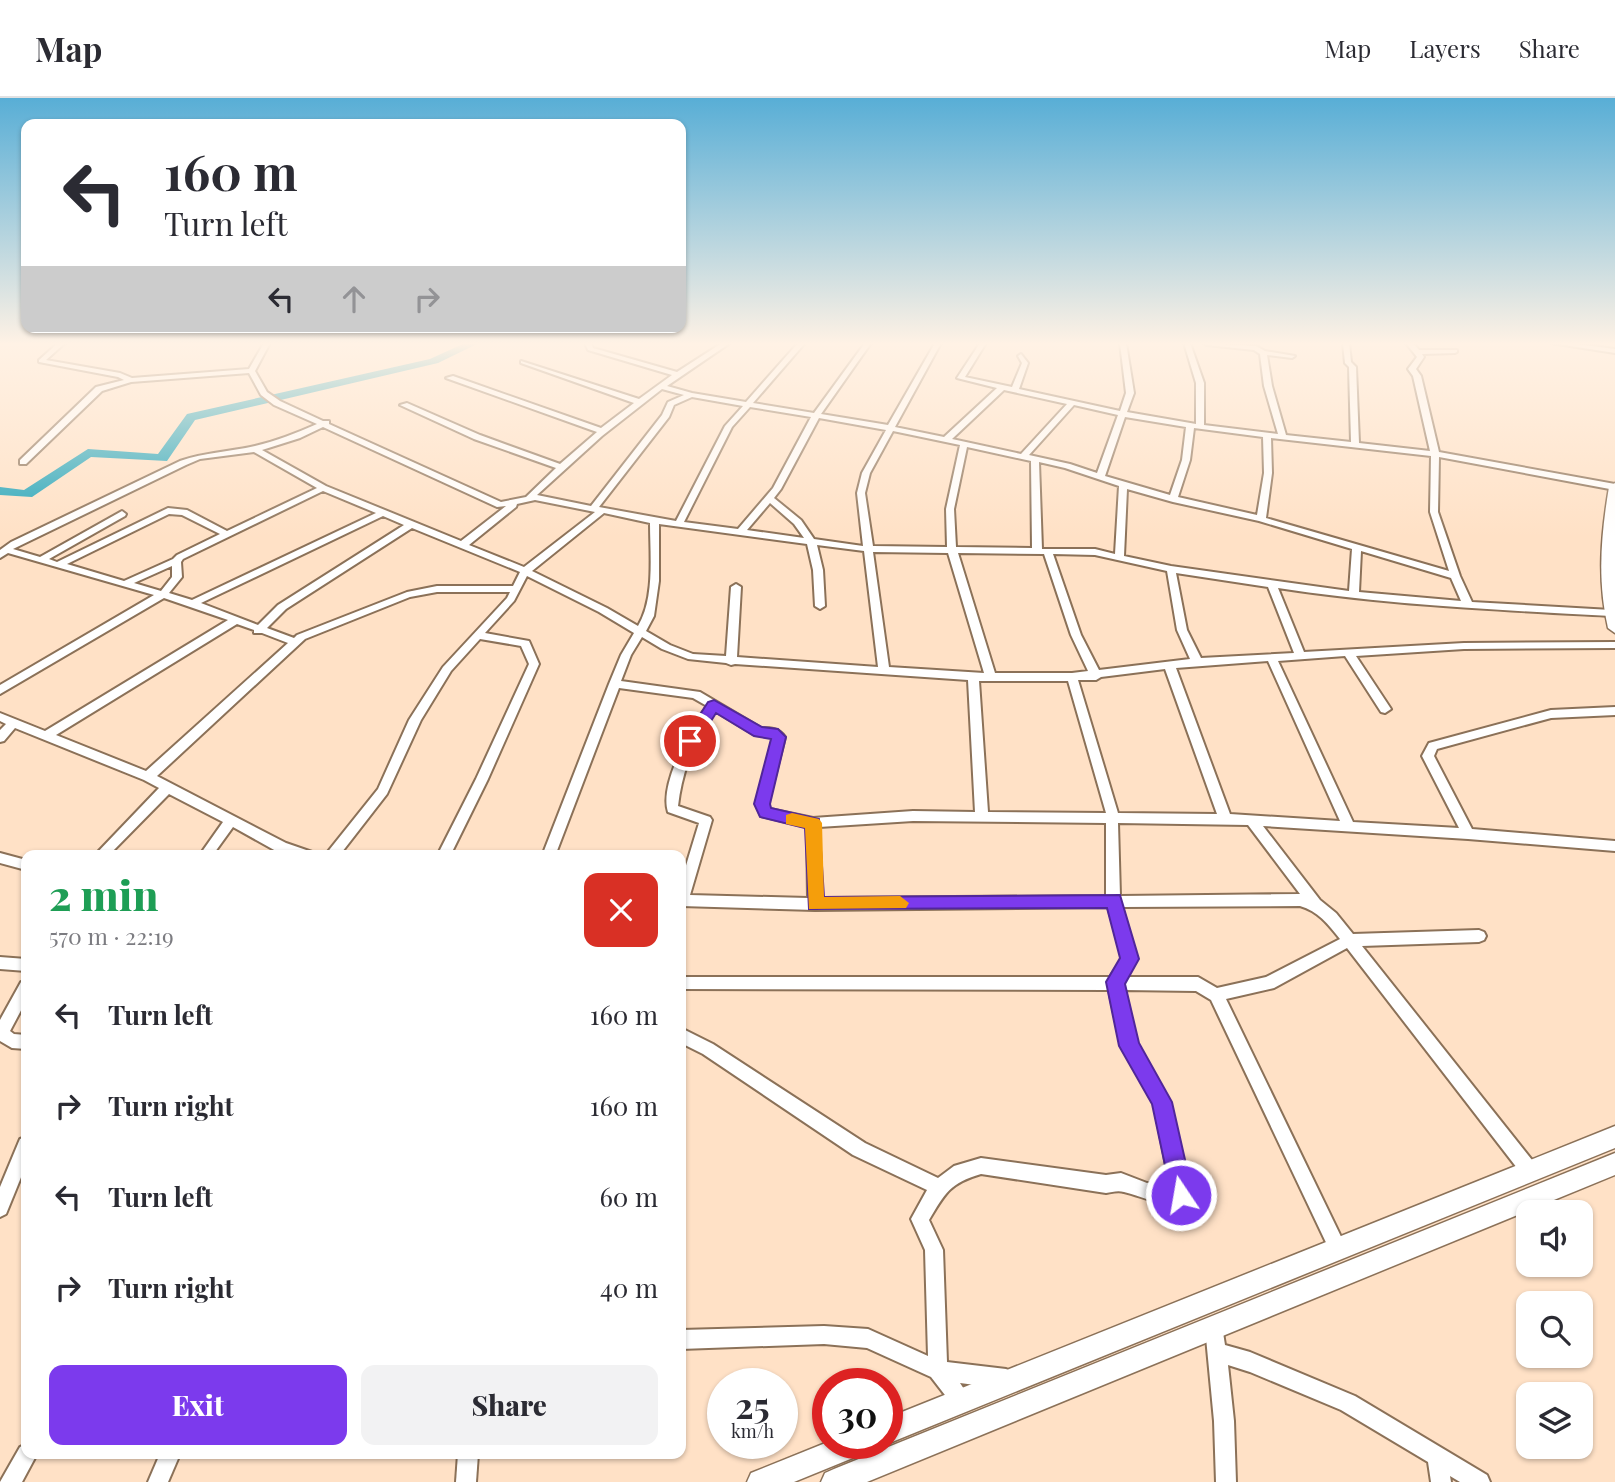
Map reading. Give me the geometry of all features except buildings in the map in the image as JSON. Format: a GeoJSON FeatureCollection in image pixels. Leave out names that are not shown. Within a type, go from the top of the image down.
{"type":"FeatureCollection","features":[{"type":"Feature","properties":{"kind":"highway"},"geometry":{"type":"LineString","coordinates":[[1615,487],[1605,551],[1615,628]]}},
{"type":"Feature","properties":{"kind":"main road"},"geometry":{"type":"LineString","coordinates":[[903,1425],[1337,1247],[1615,1137]]}},
{"type":"Feature","properties":{"kind":"main road"},"geometry":{"type":"LineString","coordinates":[[834,1482],[859,1477],[1214,1327],[1615,1164]]}},
{"type":"Feature","properties":{"kind":"main road"},"geometry":{"type":"LineString","coordinates":[[760,1482],[818,1459]]}},
{"type":"Feature","properties":{"kind":"street"},"geometry":{"type":"LineString","coordinates":[[23,462],[80,408]]}},
{"type":"Feature","properties":{"kind":"street"},"geometry":{"type":"LineString","coordinates":[[288,408],[326,423],[466,492],[499,506],[513,505]]}},
{"type":"Feature","properties":{"kind":"street"},"geometry":{"type":"LineString","coordinates":[[410,408],[477,437],[561,467]]}},
{"type":"Feature","properties":{"kind":"street"},"geometry":{"type":"LineString","coordinates":[[534,408],[604,432]]}},
{"type":"Feature","properties":{"kind":"street"},"geometry":{"type":"LineString","coordinates":[[461,546],[513,505],[528,498],[633,408]]}},
{"type":"Feature","properties":{"kind":"street"},"geometry":{"type":"LineString","coordinates":[[337,850],[383,791],[415,720],[447,669],[511,599],[525,571],[597,510],[669,408]]}},
{"type":"Feature","properties":{"kind":"street"},"geometry":{"type":"LineString","coordinates":[[679,524],[729,426],[745,408]]}},
{"type":"Feature","properties":{"kind":"street"},"geometry":{"type":"LineString","coordinates":[[763,408],[890,428],[1101,475],[1173,499],[1261,519],[1455,576]]}},
{"type":"Feature","properties":{"kind":"street"},"geometry":{"type":"LineString","coordinates":[[741,532],[769,499],[822,408]]}},
{"type":"Feature","properties":{"kind":"street"},"geometry":{"type":"LineString","coordinates":[[884,671],[864,534],[861,493],[866,473],[902,408]]}},
{"type":"Feature","properties":{"kind":"street"},"geometry":{"type":"LineString","coordinates":[[946,440],[981,408]]}},
{"type":"Feature","properties":{"kind":"street"},"geometry":{"type":"LineString","coordinates":[[1023,457],[1068,408]]}},
{"type":"Feature","properties":{"kind":"street"},"geometry":{"type":"LineString","coordinates":[[1090,408],[1200,427],[1436,454],[1615,487]]}},
{"type":"Feature","properties":{"kind":"street"},"geometry":{"type":"LineString","coordinates":[[1101,475],[1125,408]]}},
{"type":"Feature","properties":{"kind":"street"},"geometry":{"type":"LineString","coordinates":[[1200,408],[1200,427]]}},
{"type":"Feature","properties":{"kind":"street"},"geometry":{"type":"LineString","coordinates":[[1274,408],[1283,437]]}},
{"type":"Feature","properties":{"kind":"street"},"geometry":{"type":"LineString","coordinates":[[1354,408],[1355,444]]}},
{"type":"Feature","properties":{"kind":"street"},"geometry":{"type":"LineString","coordinates":[[1425,408],[1436,454],[1432,502],[1455,576],[1468,605]]}},
{"type":"Feature","properties":{"kind":"street"},"geometry":{"type":"LineString","coordinates":[[3,553],[14,544],[165,469],[198,457],[255,449],[298,436],[326,423]]}},
{"type":"Feature","properties":{"kind":"street"},"geometry":{"type":"LineString","coordinates":[[1173,499],[1186,460],[1190,425]]}},
{"type":"Feature","properties":{"kind":"street"},"geometry":{"type":"LineString","coordinates":[[1261,519],[1268,473],[1267,435]]}},
{"type":"Feature","properties":{"kind":"street"},"geometry":{"type":"LineString","coordinates":[[964,444],[950,509],[952,550],[991,677]]}},
{"type":"Feature","properties":{"kind":"street"},"geometry":{"type":"LineString","coordinates":[[255,449],[323,488],[525,571],[603,610],[639,634],[692,657],[731,662],[973,677],[1072,677],[1197,662],[1464,646],[1615,645]]}},
{"type":"Feature","properties":{"kind":"street"},"geometry":{"type":"LineString","coordinates":[[1035,460],[1042,550],[1076,635],[1096,676]]}},
{"type":"Feature","properties":{"kind":"street"},"geometry":{"type":"LineString","coordinates":[[1120,555],[1123,484]]}},
{"type":"Feature","properties":{"kind":"street"},"geometry":{"type":"LineString","coordinates":[[127,583],[176,561],[224,533],[323,488]]}},
{"type":"Feature","properties":{"kind":"street"},"geometry":{"type":"LineString","coordinates":[[528,498],[655,521],[868,549],[1042,550],[1120,555],[1171,569],[1354,595],[1611,613]]}},
{"type":"Feature","properties":{"kind":"street"},"geometry":{"type":"LineString","coordinates":[[769,499],[801,524],[812,542],[817,554],[820,606]]}},
{"type":"Feature","properties":{"kind":"street"},"geometry":{"type":"LineString","coordinates":[[60,564],[168,511],[184,512],[224,533]]}},
{"type":"Feature","properties":{"kind":"street"},"geometry":{"type":"LineString","coordinates":[[193,603],[382,513]]}},
{"type":"Feature","properties":{"kind":"street"},"geometry":{"type":"LineString","coordinates":[[41,560],[122,514]]}},
{"type":"Feature","properties":{"kind":"street"},"geometry":{"type":"LineString","coordinates":[[550,850],[626,655],[649,616],[654,581],[655,521]]}},
{"type":"Feature","properties":{"kind":"street"},"geometry":{"type":"LineString","coordinates":[[258,631],[282,607],[410,525]]}},
{"type":"Feature","properties":{"kind":"street"},"geometry":{"type":"LineString","coordinates":[[1354,595],[1357,546]]}},
{"type":"Feature","properties":{"kind":"street"},"geometry":{"type":"LineString","coordinates":[[3,553],[60,564],[193,603],[258,631],[294,642]]}},
{"type":"Feature","properties":{"kind":"street"},"geometry":{"type":"LineString","coordinates":[[0,690],[163,594],[177,577],[176,561]]}},
{"type":"Feature","properties":{"kind":"street"},"geometry":{"type":"LineString","coordinates":[[1171,569],[1182,630],[1197,662]]}},
{"type":"Feature","properties":{"kind":"street"},"geometry":{"type":"LineString","coordinates":[[1272,584],[1301,657]]}},
{"type":"Feature","properties":{"kind":"street"},"geometry":{"type":"LineString","coordinates":[[731,662],[736,587]]}},
{"type":"Feature","properties":{"kind":"street"},"geometry":{"type":"LineString","coordinates":[[148,777],[209,724],[294,642],[407,595],[447,589],[515,589]]}},
{"type":"Feature","properties":{"kind":"street"},"geometry":{"type":"LineString","coordinates":[[45,736],[234,621]]}},
{"type":"Feature","properties":{"kind":"street"},"geometry":{"type":"LineString","coordinates":[[446,850],[482,779],[534,664],[525,643],[477,635]]}},
{"type":"Feature","properties":{"kind":"street"},"geometry":{"type":"LineString","coordinates":[[1349,653],[1385,709]]}},
{"type":"Feature","properties":{"kind":"street"},"geometry":{"type":"LineString","coordinates":[[1272,658],[1349,827]]}},
{"type":"Feature","properties":{"kind":"street"},"geometry":{"type":"LineString","coordinates":[[1170,667],[1225,819]]}},
{"type":"Feature","properties":{"kind":"street"},"geometry":{"type":"LineString","coordinates":[[973,677],[982,817]]}},
{"type":"Feature","properties":{"kind":"street"},"geometry":{"type":"LineString","coordinates":[[962,1401],[939,1370],[934,1251],[920,1219],[939,1186],[960,1172],[981,1166],[1106,1184],[1121,1182],[1147,1192],[1181,1195],[1162,1102],[1129,1046],[1115,982],[1130,959],[1113,900],[1112,808],[1072,677]]}},
{"type":"Feature","properties":{"kind":"street"},"geometry":{"type":"LineString","coordinates":[[614,684],[685,693],[714,705],[759,732],[772,733],[779,737],[762,804],[765,813],[813,823],[913,816],[1225,819],[1615,846]]}},
{"type":"Feature","properties":{"kind":"street"},"geometry":{"type":"LineString","coordinates":[[686,884],[706,820],[672,809],[673,787],[690,741],[714,705]]}},
{"type":"Feature","properties":{"kind":"street"},"geometry":{"type":"LineString","coordinates":[[1468,834],[1428,756],[1433,746],[1551,714],[1615,711]]}},
{"type":"Feature","properties":{"kind":"street"},"geometry":{"type":"LineString","coordinates":[[0,718],[148,777],[290,850]]}},
{"type":"Feature","properties":{"kind":"street"},"geometry":{"type":"LineString","coordinates":[[0,738],[13,723]]}},
{"type":"Feature","properties":{"kind":"street"},"geometry":{"type":"LineString","coordinates":[[106,850],[168,787]]}},
{"type":"Feature","properties":{"kind":"street"},"geometry":{"type":"LineString","coordinates":[[209,850],[231,820]]}},
{"type":"Feature","properties":{"kind":"street"},"geometry":{"type":"LineString","coordinates":[[1252,821],[1315,904],[1331,916],[1531,1171]]}},
{"type":"Feature","properties":{"kind":"street"},"geometry":{"type":"LineString","coordinates":[[813,823],[815,904]]}},
{"type":"Feature","properties":{"kind":"street"},"geometry":{"type":"LineString","coordinates":[[0,858],[21,864]]}},
{"type":"Feature","properties":{"kind":"street"},"geometry":{"type":"LineString","coordinates":[[686,900],[815,904],[1300,900],[1315,904]]}},
{"type":"Feature","properties":{"kind":"street"},"geometry":{"type":"LineString","coordinates":[[1216,995],[1269,983],[1350,940],[1479,936]]}},
{"type":"Feature","properties":{"kind":"street"},"geometry":{"type":"LineString","coordinates":[[0,963],[21,965]]}},
{"type":"Feature","properties":{"kind":"street"},"geometry":{"type":"LineString","coordinates":[[686,983],[1189,982],[1208,988],[1216,995],[1337,1247]]}},
{"type":"Feature","properties":{"kind":"street"},"geometry":{"type":"LineString","coordinates":[[21,996],[2,1031],[5,1038],[21,1041]]}},
{"type":"Feature","properties":{"kind":"street"},"geometry":{"type":"LineString","coordinates":[[686,1038],[708,1049],[859,1149],[939,1186]]}},
{"type":"Feature","properties":{"kind":"street"},"geometry":{"type":"LineString","coordinates":[[0,1208],[21,1157]]}},
{"type":"Feature","properties":{"kind":"street"},"geometry":{"type":"LineString","coordinates":[[1214,1327],[1224,1421],[1226,1482]]}},
{"type":"Feature","properties":{"kind":"street"},"geometry":{"type":"LineString","coordinates":[[686,1340],[824,1335],[868,1339],[939,1370],[1015,1380]]}},
{"type":"Feature","properties":{"kind":"street"},"geometry":{"type":"LineString","coordinates":[[1217,1352],[1250,1362],[1348,1403],[1480,1482]]}},
{"type":"Feature","properties":{"kind":"street"},"geometry":{"type":"LineString","coordinates":[[1437,1457],[1440,1482]]}},
{"type":"Feature","properties":{"kind":"street"},"geometry":{"type":"LineString","coordinates":[[10,1482],[24,1459]]}},
{"type":"Feature","properties":{"kind":"street"},"geometry":{"type":"LineString","coordinates":[[158,1482],[168,1459]]}},
{"type":"Feature","properties":{"kind":"street"},"geometry":{"type":"LineString","coordinates":[[466,1482],[468,1459]]}},
{"type":"Feature","properties":{"kind":"waterway"},"geometry":{"type":"LineString","coordinates":[[0,491],[27,494],[88,453],[162,458],[191,417],[232,408]]}},
{"type":"Feature","properties":{"kind":"slow traffic"},"geometry":{"type":"LineString","coordinates":[[792,819],[813,823],[815,904],[900,903]]}},
{"type":"Feature","properties":{"kind":"route"},"geometry":{"type":"LineString","coordinates":[[690,741],[699,723],[714,705],[759,732],[772,733],[779,737],[762,804],[765,813],[813,823],[815,904],[1113,900],[1125,932],[1130,959],[1115,982],[1129,1046],[1162,1102],[1181,1195]]}}]}
